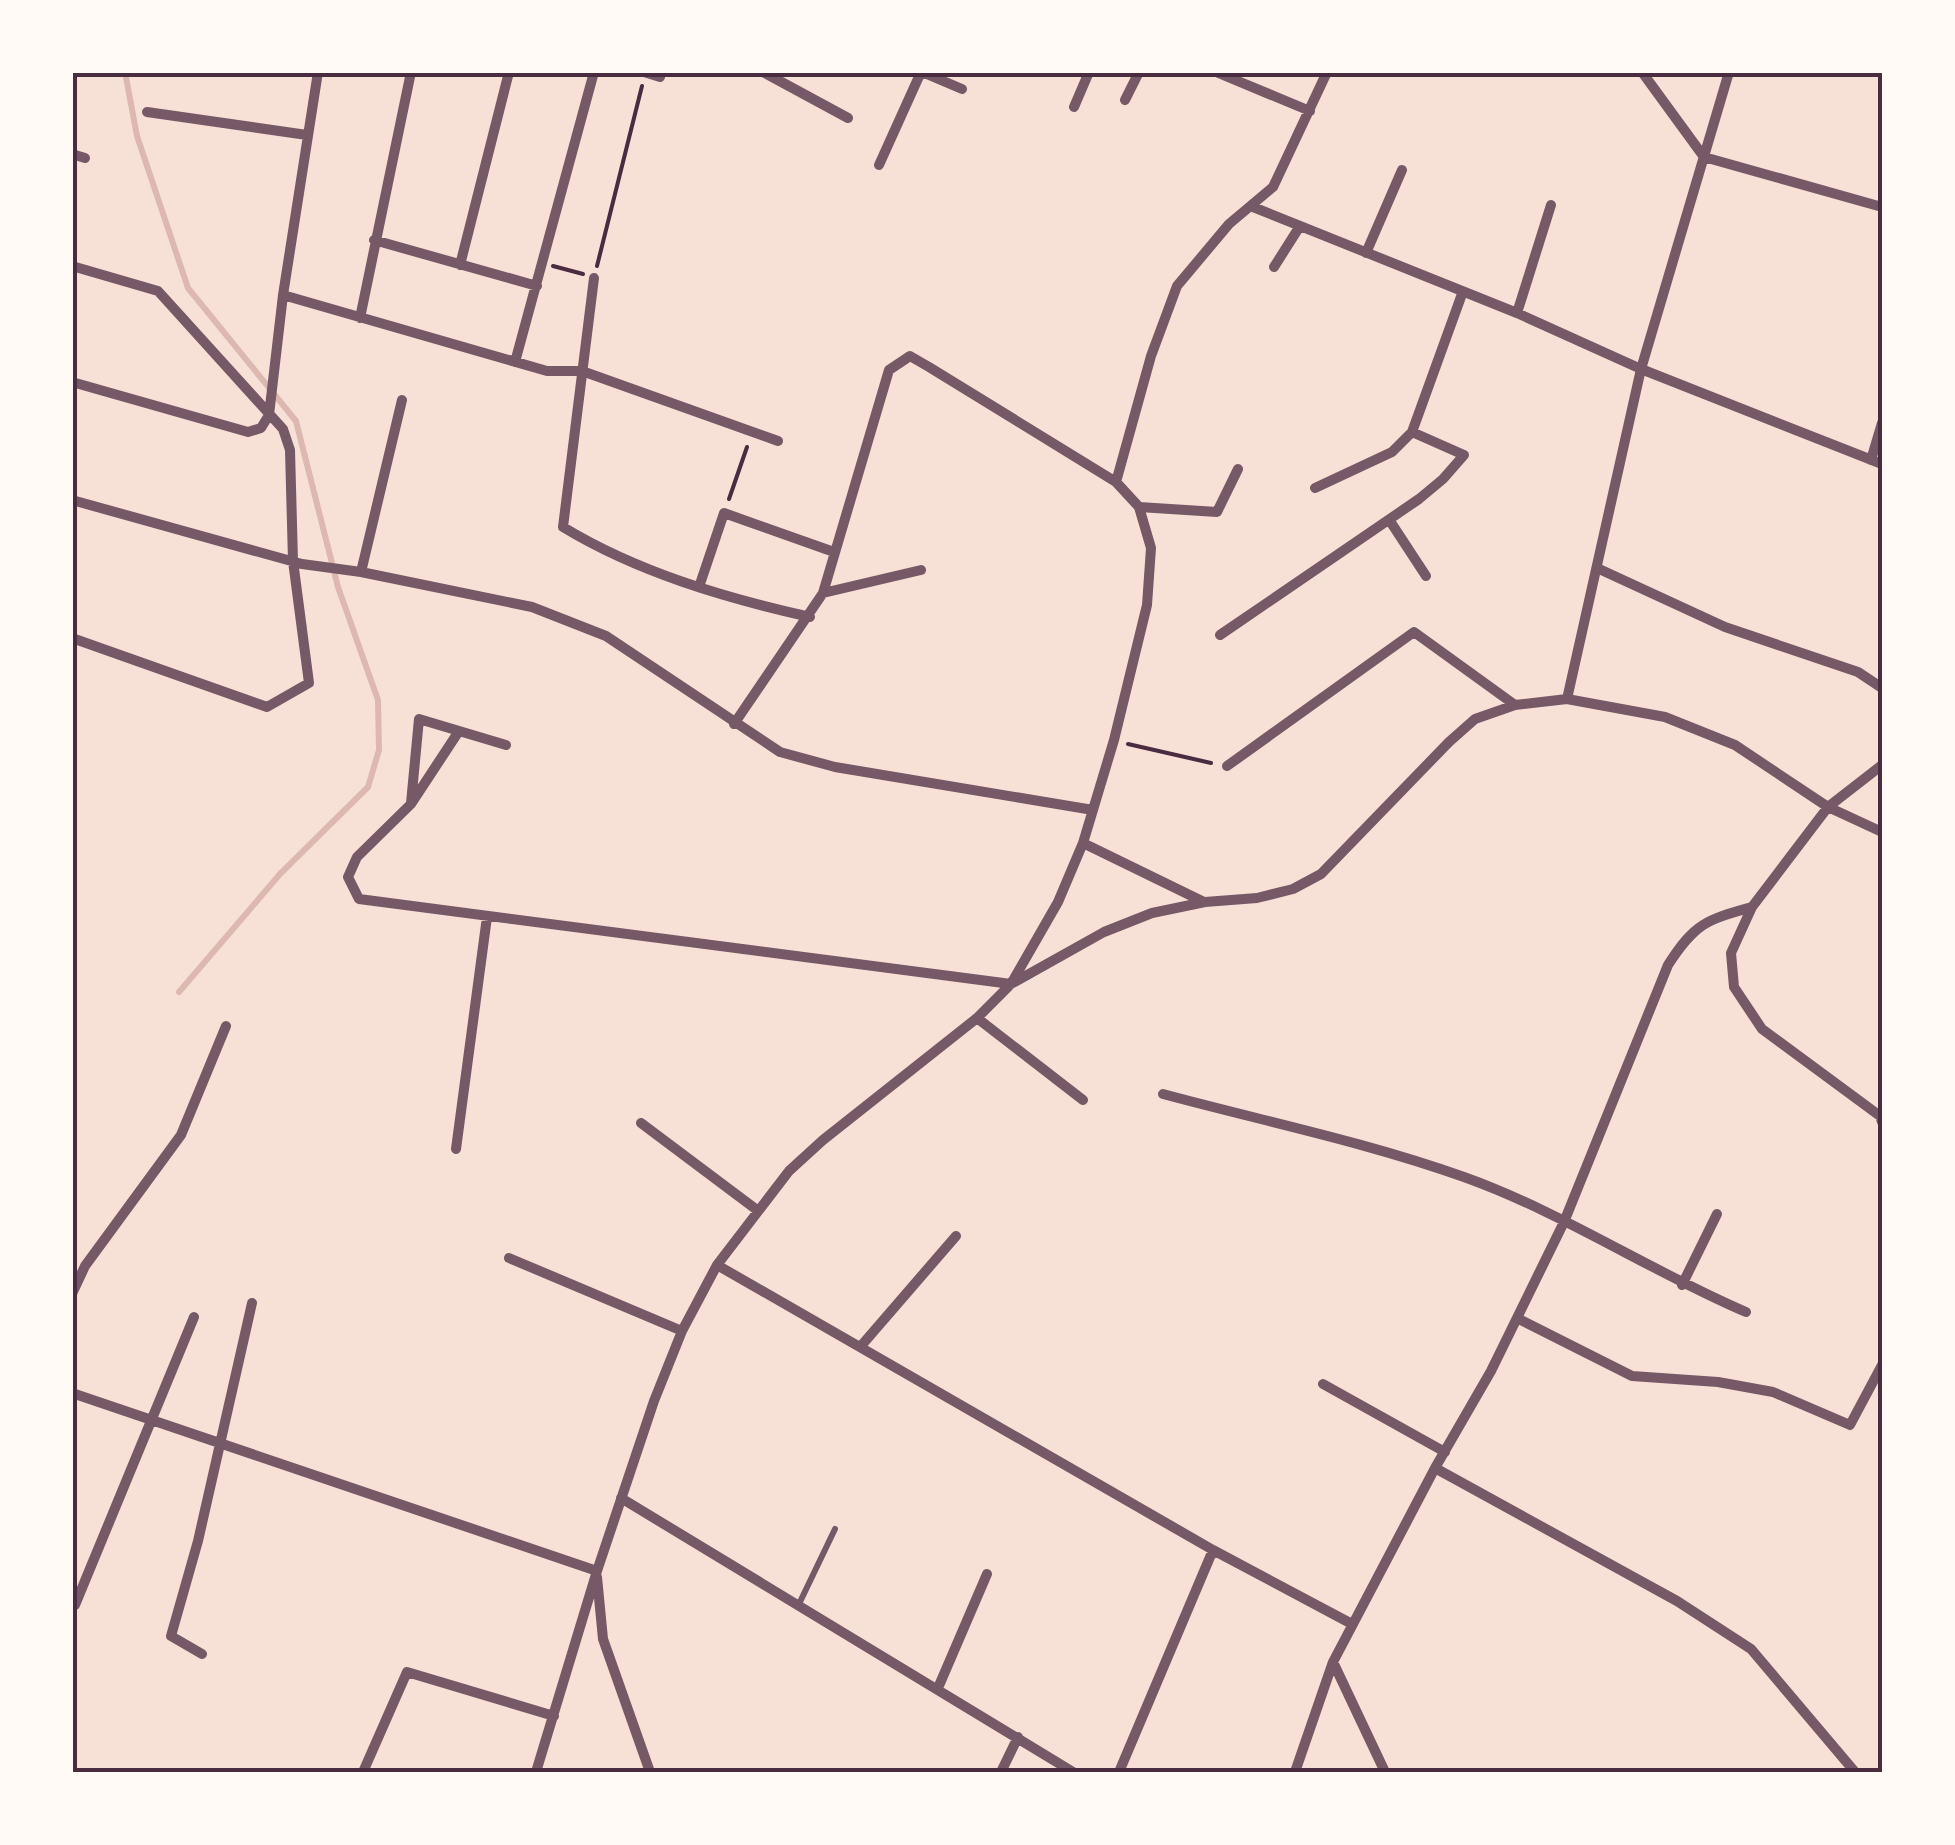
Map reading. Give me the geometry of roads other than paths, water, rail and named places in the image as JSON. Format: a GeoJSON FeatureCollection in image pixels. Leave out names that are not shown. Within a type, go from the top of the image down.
{"type":"FeatureCollection","features":[{"type":"Feature","properties":{"kind":"street"},"geometry":{"type":"LineString","coordinates":[[72,382],[248,432],[261,428],[269,415],[283,295],[318,72]]}},
{"type":"Feature","properties":{"kind":"street"},"geometry":{"type":"LineString","coordinates":[[360,318],[411,72]]}},
{"type":"Feature","properties":{"kind":"street"},"geometry":{"type":"LineString","coordinates":[[460,265],[509,72]]}},
{"type":"Feature","properties":{"kind":"street"},"geometry":{"type":"LineString","coordinates":[[515,362],[594,72]]}},
{"type":"Feature","properties":{"kind":"street"},"geometry":{"type":"LineString","coordinates":[[763,72],[848,118]]}},
{"type":"Feature","properties":{"kind":"street"},"geometry":{"type":"LineString","coordinates":[[878,164],[922,72],[962,90]]}},
{"type":"Feature","properties":{"kind":"street"},"geometry":{"type":"LineString","coordinates":[[1074,107],[1089,72]]}},
{"type":"Feature","properties":{"kind":"street"},"geometry":{"type":"LineString","coordinates":[[1124,100],[1139,72]]}},
{"type":"Feature","properties":{"kind":"street"},"geometry":{"type":"LineString","coordinates":[[1216,72],[1310,111]]}},
{"type":"Feature","properties":{"kind":"street"},"geometry":{"type":"LineString","coordinates":[[1116,482],[1150,356],[1177,286],[1229,224],[1274,187],[1327,72]]}},
{"type":"Feature","properties":{"kind":"street"},"geometry":{"type":"LineString","coordinates":[[1642,72],[1704,156],[1882,207]]}},
{"type":"Feature","properties":{"kind":"street"},"geometry":{"type":"LineString","coordinates":[[1568,698],[1641,369],[1729,72]]}},
{"type":"Feature","properties":{"kind":"street"},"geometry":{"type":"LineString","coordinates":[[644,73],[660,77]]}},
{"type":"Feature","properties":{"kind":"street"},"geometry":{"type":"LineString","coordinates":[[147,112],[306,135]]}},
{"type":"Feature","properties":{"kind":"street"},"geometry":{"type":"LineString","coordinates":[[72,154],[85,158]]}},
{"type":"Feature","properties":{"kind":"street"},"geometry":{"type":"LineString","coordinates":[[1366,253],[1402,170]]}},
{"type":"Feature","properties":{"kind":"street"},"geometry":{"type":"LineString","coordinates":[[1517,313],[1552,205]]}},
{"type":"Feature","properties":{"kind":"street"},"geometry":{"type":"LineString","coordinates":[[1253,207],[1517,313],[1641,369],[1877,462],[1882,423]]}},
{"type":"Feature","properties":{"kind":"street"},"geometry":{"type":"LineString","coordinates":[[1274,266],[1300,226]]}},
{"type":"Feature","properties":{"kind":"street"},"geometry":{"type":"LineString","coordinates":[[374,240],[537,286]]}},
{"type":"Feature","properties":{"kind":"street"},"geometry":{"type":"LineString","coordinates":[[72,266],[158,291],[283,430],[290,450],[309,683],[267,707],[72,638]]}},
{"type":"Feature","properties":{"kind":"street"},"geometry":{"type":"LineString","coordinates":[[594,278],[563,527],[597,548],[699,587],[810,616]]}},
{"type":"Feature","properties":{"kind":"street"},"geometry":{"type":"LineString","coordinates":[[1315,488],[1392,452],[1412,432],[1462,294]]}},
{"type":"Feature","properties":{"kind":"street"},"geometry":{"type":"LineString","coordinates":[[283,295],[547,371],[582,371],[778,441]]}},
{"type":"Feature","properties":{"kind":"street"},"geometry":{"type":"LineString","coordinates":[[536,1772],[654,1401],[682,1331],[716,1265],[789,1171],[977,1018],[1011,984],[1058,902],[1093,810],[1148,604],[1151,548],[1139,507],[1116,482],[910,356],[888,370],[823,593],[734,724]]}},
{"type":"Feature","properties":{"kind":"street"},"geometry":{"type":"LineString","coordinates":[[360,572],[402,400]]}},
{"type":"Feature","properties":{"kind":"street"},"geometry":{"type":"LineString","coordinates":[[1220,636],[1390,521],[1444,479],[1464,454],[1412,432]]}},
{"type":"Feature","properties":{"kind":"street"},"geometry":{"type":"LineString","coordinates":[[1139,507],[1216,512],[1238,469]]}},
{"type":"Feature","properties":{"kind":"street"},"geometry":{"type":"LineString","coordinates":[[72,500],[297,562],[532,607],[606,636],[780,752],[834,767],[1093,810]]}},
{"type":"Feature","properties":{"kind":"street"},"geometry":{"type":"LineString","coordinates":[[699,587],[724,513],[834,552]]}},
{"type":"Feature","properties":{"kind":"street"},"geometry":{"type":"LineString","coordinates":[[1390,521],[1426,576]]}},
{"type":"Feature","properties":{"kind":"street"},"geometry":{"type":"LineString","coordinates":[[1597,568],[1725,627],[1858,672],[1882,688]]}},
{"type":"Feature","properties":{"kind":"street"},"geometry":{"type":"LineString","coordinates":[[823,593],[921,570]]}},
{"type":"Feature","properties":{"kind":"street"},"geometry":{"type":"LineString","coordinates":[[1227,766],[1414,632],[1514,706]]}},
{"type":"Feature","properties":{"kind":"street"},"geometry":{"type":"LineString","coordinates":[[459,731],[411,804],[357,857],[348,877],[359,899],[1011,984],[1104,932],[1152,913],[1275,894],[1321,874],[1475,719],[1514,706],[1568,698],[1665,717],[1735,745],[1828,807],[1882,832]]}},
{"type":"Feature","properties":{"kind":"street"},"geometry":{"type":"LineString","coordinates":[[411,804],[419,719],[506,745]]}},
{"type":"Feature","properties":{"kind":"street"},"geometry":{"type":"LineString","coordinates":[[1882,765],[1828,807],[1752,907],[1731,953],[1734,988],[1762,1030],[1880,1116],[1882,1122]]}},
{"type":"Feature","properties":{"kind":"street"},"geometry":{"type":"LineString","coordinates":[[1083,843],[1205,902]]}},
{"type":"Feature","properties":{"kind":"street"},"geometry":{"type":"LineString","coordinates":[[1295,1772],[1333,1662],[1435,1468],[1492,1371],[1564,1222],[1668,965],[1686,936],[1710,919],[1752,907]]}},
{"type":"Feature","properties":{"kind":"street"},"geometry":{"type":"LineString","coordinates":[[456,1149],[487,916]]}},
{"type":"Feature","properties":{"kind":"street"},"geometry":{"type":"LineString","coordinates":[[977,1018],[1083,1100]]}},
{"type":"Feature","properties":{"kind":"street"},"geometry":{"type":"LineString","coordinates":[[72,1294],[85,1266],[181,1134],[226,1026]]}},
{"type":"Feature","properties":{"kind":"street"},"geometry":{"type":"LineString","coordinates":[[1163,1094],[1466,1178],[1746,1312]]}},
{"type":"Feature","properties":{"kind":"street"},"geometry":{"type":"LineString","coordinates":[[640,1123],[757,1210]]}},
{"type":"Feature","properties":{"kind":"street"},"geometry":{"type":"LineString","coordinates":[[1682,1284],[1717,1214]]}},
{"type":"Feature","properties":{"kind":"street"},"geometry":{"type":"LineString","coordinates":[[861,1346],[956,1236]]}},
{"type":"Feature","properties":{"kind":"street"},"geometry":{"type":"LineString","coordinates":[[509,1258],[682,1331]]}},
{"type":"Feature","properties":{"kind":"street"},"geometry":{"type":"LineString","coordinates":[[716,1265],[1213,1550],[1352,1624]]}},
{"type":"Feature","properties":{"kind":"street"},"geometry":{"type":"LineString","coordinates":[[202,1654],[171,1636],[198,1542],[252,1303]]}},
{"type":"Feature","properties":{"kind":"street"},"geometry":{"type":"LineString","coordinates":[[74,1604],[194,1317]]}},
{"type":"Feature","properties":{"kind":"street"},"geometry":{"type":"LineString","coordinates":[[1517,1318],[1632,1376],[1718,1382],[1773,1392],[1850,1425],[1882,1365]]}},
{"type":"Feature","properties":{"kind":"street"},"geometry":{"type":"LineString","coordinates":[[1323,1384],[1445,1452]]}},
{"type":"Feature","properties":{"kind":"street"},"geometry":{"type":"LineString","coordinates":[[72,1393],[597,1571]]}},
{"type":"Feature","properties":{"kind":"street"},"geometry":{"type":"LineString","coordinates":[[1435,1468],[1677,1600],[1752,1649],[1856,1772]]}},
{"type":"Feature","properties":{"kind":"street"},"geometry":{"type":"LineString","coordinates":[[622,1498],[1073,1772]]}},
{"type":"Feature","properties":{"kind":"street"},"geometry":{"type":"LineString","coordinates":[[1119,1772],[1213,1550]]}},
{"type":"Feature","properties":{"kind":"street"},"geometry":{"type":"LineString","coordinates":[[597,1571],[603,1639],[650,1772]]}},
{"type":"Feature","properties":{"kind":"street"},"geometry":{"type":"LineString","coordinates":[[938,1688],[987,1574]]}},
{"type":"Feature","properties":{"kind":"street"},"geometry":{"type":"LineString","coordinates":[[1333,1662],[1386,1772]]}},
{"type":"Feature","properties":{"kind":"street"},"geometry":{"type":"LineString","coordinates":[[362,1772],[407,1672],[554,1716]]}},
{"type":"Feature","properties":{"kind":"street"},"geometry":{"type":"LineString","coordinates":[[1001,1772],[1018,1737]]}},
{"type":"Feature","properties":{"kind":"lane"},"geometry":{"type":"LineString","coordinates":[[799,1604],[835,1529]]}},
{"type":"Feature","properties":{"kind":"waterway"},"geometry":{"type":"LineString","coordinates":[[125,72],[137,136],[188,288],[296,421],[338,587],[378,700],[379,750],[368,787],[280,874],[179,992]]}}]}
